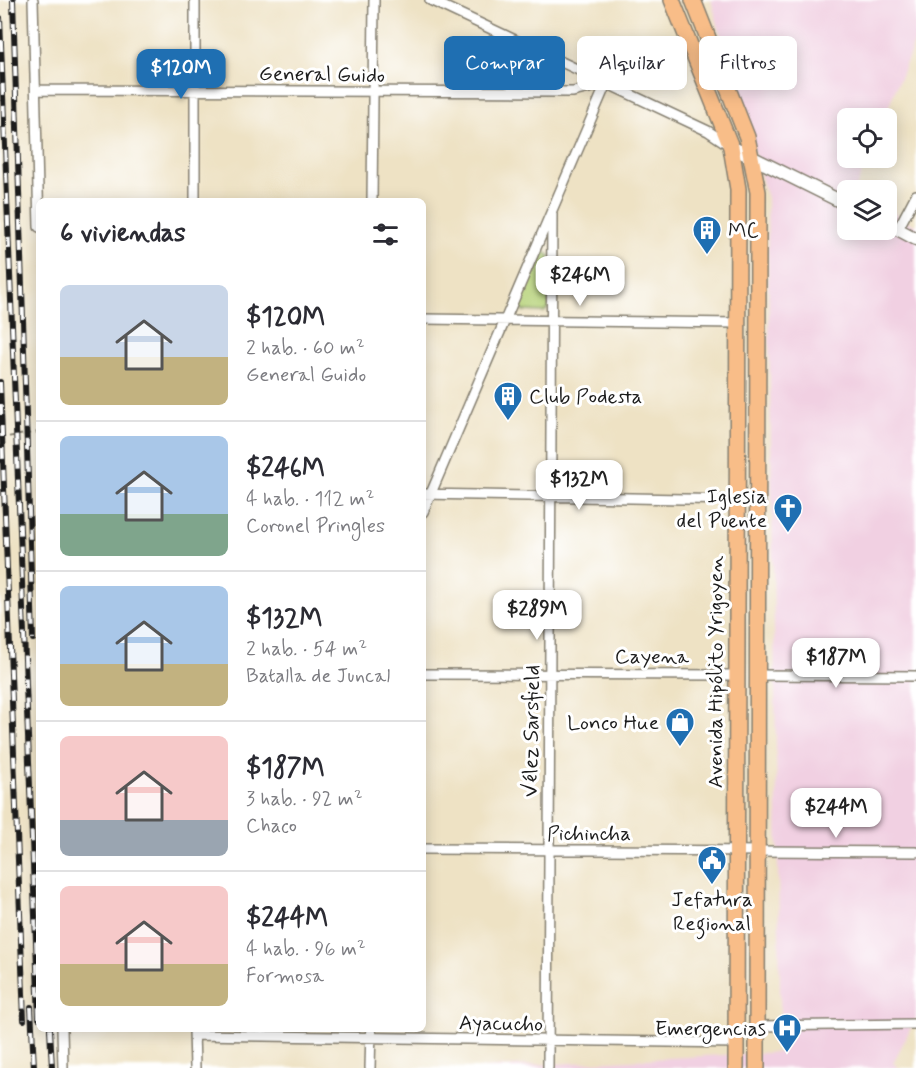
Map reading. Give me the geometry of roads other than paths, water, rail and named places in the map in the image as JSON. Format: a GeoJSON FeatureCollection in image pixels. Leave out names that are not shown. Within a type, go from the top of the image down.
{"type":"FeatureCollection","features":[{"type":"Feature","properties":{"kind":"main road","name":"Avenida Hipólito Yrigoyen"},"geometry":{"type":"LineString","coordinates":[[672,0],[731,147],[738,189],[736,1068]]}},
{"type":"Feature","properties":{"kind":"main road","name":"Avenida Hipólito Yrigoyen"},"geometry":{"type":"LineString","coordinates":[[693,0],[754,160],[758,192],[757,1068]]}},
{"type":"Feature","properties":{"kind":"street"},"geometry":{"type":"LineString","coordinates":[[33,0],[38,198]]}},
{"type":"Feature","properties":{"kind":"street"},"geometry":{"type":"LineString","coordinates":[[195,0],[195,198]]}},
{"type":"Feature","properties":{"kind":"street"},"geometry":{"type":"LineString","coordinates":[[372,198],[374,0]]}},
{"type":"Feature","properties":{"kind":"street"},"geometry":{"type":"LineString","coordinates":[[430,0],[577,70]]}},
{"type":"Feature","properties":{"kind":"street"},"geometry":{"type":"LineString","coordinates":[[450,0],[455,13]]}},
{"type":"Feature","properties":{"kind":"street","name":"General Guido"},"geometry":{"type":"LineString","coordinates":[[36,90],[372,93],[573,92],[581,90]]}},
{"type":"Feature","properties":{"kind":"street"},"geometry":{"type":"LineString","coordinates":[[604,90],[506,320],[427,494],[736,501]]}},
{"type":"Feature","properties":{"kind":"street"},"geometry":{"type":"LineString","coordinates":[[619,90],[708,131],[754,160],[837,200]]}},
{"type":"Feature","properties":{"kind":"street"},"geometry":{"type":"LineString","coordinates":[[897,220],[916,195]]}},
{"type":"Feature","properties":{"kind":"street","name":"Vélez Sarsfield"},"geometry":{"type":"LineString","coordinates":[[548,1068],[548,850],[553,497],[552,214]]}},
{"type":"Feature","properties":{"kind":"street"},"geometry":{"type":"LineString","coordinates":[[897,228],[916,238]]}},
{"type":"Feature","properties":{"kind":"street"},"geometry":{"type":"LineString","coordinates":[[426,319],[737,323]]}},
{"type":"Feature","properties":{"kind":"street","name":"Cayena"},"geometry":{"type":"LineString","coordinates":[[426,674],[736,675]]}},
{"type":"Feature","properties":{"kind":"street"},"geometry":{"type":"LineString","coordinates":[[757,675],[916,676]]}},
{"type":"Feature","properties":{"kind":"street","name":"Pichincha"},"geometry":{"type":"LineString","coordinates":[[426,849],[916,852]]}},
{"type":"Feature","properties":{"kind":"street"},"geometry":{"type":"LineString","coordinates":[[757,1026],[916,1024]]}},
{"type":"Feature","properties":{"kind":"street"},"geometry":{"type":"LineString","coordinates":[[62,1032],[63,1068]]}},
{"type":"Feature","properties":{"kind":"street"},"geometry":{"type":"LineString","coordinates":[[194,1066],[196,1032]]}},
{"type":"Feature","properties":{"kind":"street","name":"Ayacucho"},"geometry":{"type":"LineString","coordinates":[[254,1032],[548,1041],[736,1043]]}},
{"type":"Feature","properties":{"kind":"street"},"geometry":{"type":"LineString","coordinates":[[370,1068],[371,1034]]}},
{"type":"Feature","properties":{"kind":"railway"},"geometry":{"type":"LineString","coordinates":[[13,0],[33,639]]}},
{"type":"Feature","properties":{"kind":"railway"},"geometry":{"type":"LineString","coordinates":[[0,18],[36,941]]}},
{"type":"Feature","properties":{"kind":"railway"},"geometry":{"type":"LineString","coordinates":[[0,382],[24,1020]]}},
{"type":"Feature","properties":{"kind":"railway"},"geometry":{"type":"LineString","coordinates":[[31,1007],[34,1068]]}},
{"type":"Feature","properties":{"kind":"railway"},"geometry":{"type":"LineString","coordinates":[[50,1032],[52,1068]]}},
{"type":"Feature","properties":{"kind":"place","name":"MC"},"geometry":{"type":"Point","coordinates":[707,256]}},
{"type":"Feature","properties":{"kind":"place","name":"Club Podesta"},"geometry":{"type":"Point","coordinates":[508,422]}},
{"type":"Feature","properties":{"kind":"place","name":"Iglesia del Puente"},"geometry":{"type":"Point","coordinates":[788,534]}},
{"type":"Feature","properties":{"kind":"place","name":"Lonco Hue"},"geometry":{"type":"Point","coordinates":[680,748]}},
{"type":"Feature","properties":{"kind":"place","name":"Jefatura Regional"},"geometry":{"type":"Point","coordinates":[712,886]}},
{"type":"Feature","properties":{"kind":"place","name":"Emergencias"},"geometry":{"type":"Point","coordinates":[787,1054]}}]}
